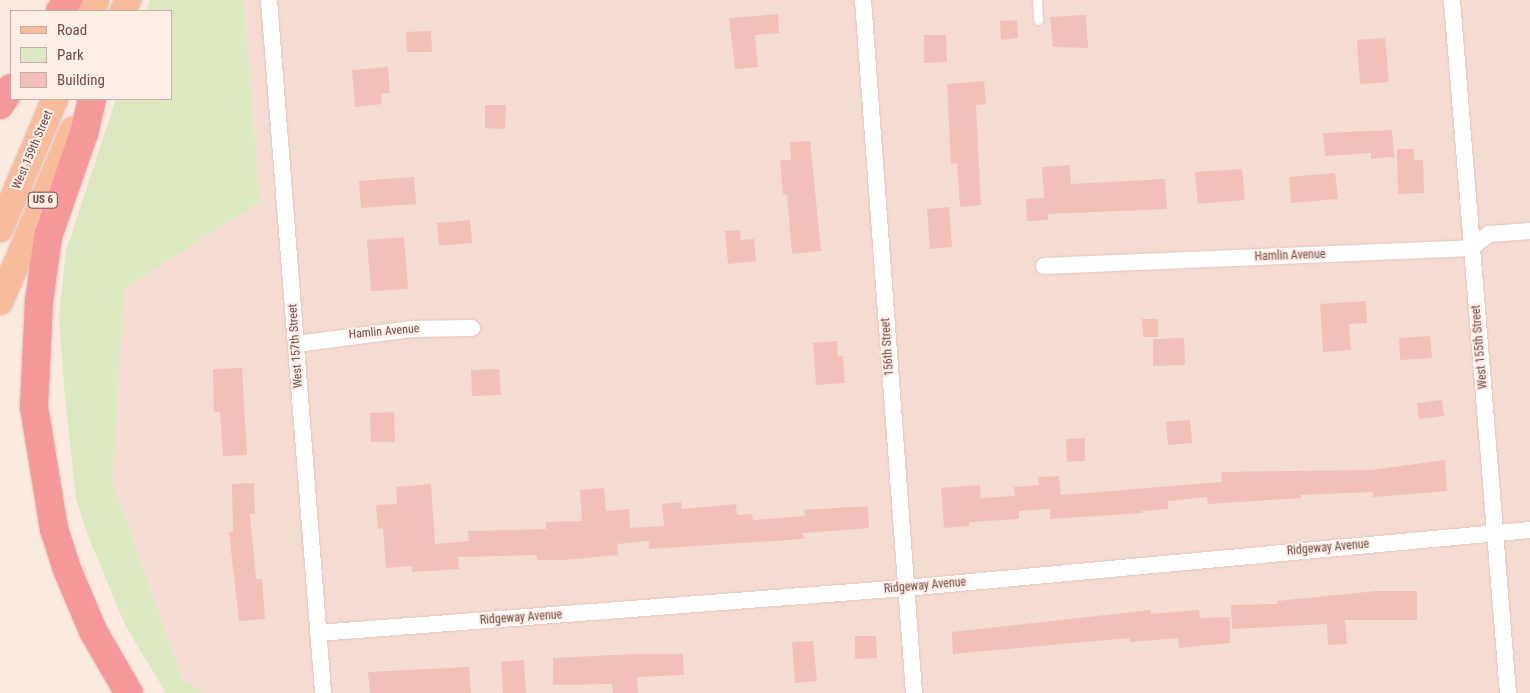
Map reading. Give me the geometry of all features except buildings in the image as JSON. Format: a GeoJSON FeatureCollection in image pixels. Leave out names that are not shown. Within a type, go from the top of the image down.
{"type":"FeatureCollection","features":[{"type":"Feature","properties":{"kind":"highway"},"geometry":{"type":"LineString","coordinates":[[0,105],[10,90]]}},
{"type":"Feature","properties":{"kind":"highway"},"geometry":{"type":"LineString","coordinates":[[92,100],[84,133],[48,237],[40,301],[34,407],[54,529],[66,567],[93,631],[129,693]]}},
{"type":"Feature","properties":{"kind":"main road","name":"West 159th Street"},"geometry":{"type":"LineString","coordinates":[[0,229],[55,100]]}},
{"type":"Feature","properties":{"kind":"main road","name":"US 6"},"geometry":{"type":"LineString","coordinates":[[0,302],[86,100]]}},
{"type":"Feature","properties":{"kind":"street","name":"West 157th Street"},"geometry":{"type":"LineString","coordinates":[[270,0],[323,693]]}},
{"type":"Feature","properties":{"kind":"street","name":"156th Street"},"geometry":{"type":"LineString","coordinates":[[863,0],[914,693]]}},
{"type":"Feature","properties":{"kind":"street","name":"West 155th Street"},"geometry":{"type":"LineString","coordinates":[[1452,0],[1508,693]]}},
{"type":"Feature","properties":{"kind":"street"},"geometry":{"type":"LineString","coordinates":[[1471,248],[1489,234],[1530,231]]}},
{"type":"Feature","properties":{"kind":"street","name":"Hamlin Avenue"},"geometry":{"type":"LineString","coordinates":[[1044,266],[1471,248]]}},
{"type":"Feature","properties":{"kind":"street","name":"Hamlin Avenue"},"geometry":{"type":"LineString","coordinates":[[296,344],[411,328],[472,328]]}},
{"type":"Feature","properties":{"kind":"street","name":"Ridgeway Avenue"},"geometry":{"type":"LineString","coordinates":[[318,633],[906,588],[1530,530]]}},
{"type":"Feature","properties":{"kind":"lane"},"geometry":{"type":"LineString","coordinates":[[1036,0],[1038,20]]}},
{"type":"Feature","properties":{"kind":"shaded area"},"geometry":{"type":"Polygon","coordinates":[[[244,0],[1530,0],[1530,693],[207,693],[183,681],[113,482],[124,289],[260,202],[244,0]]]}},
{"type":"Feature","properties":{"kind":"green space"},"geometry":{"type":"Polygon","coordinates":[[[150,0],[244,0],[260,202],[124,289],[113,482],[183,681],[207,693],[166,693],[125,625],[87,533],[76,499],[64,386],[59,315],[66,251],[116,100],[172,100],[172,10],[146,10],[150,0]]]}}]}
